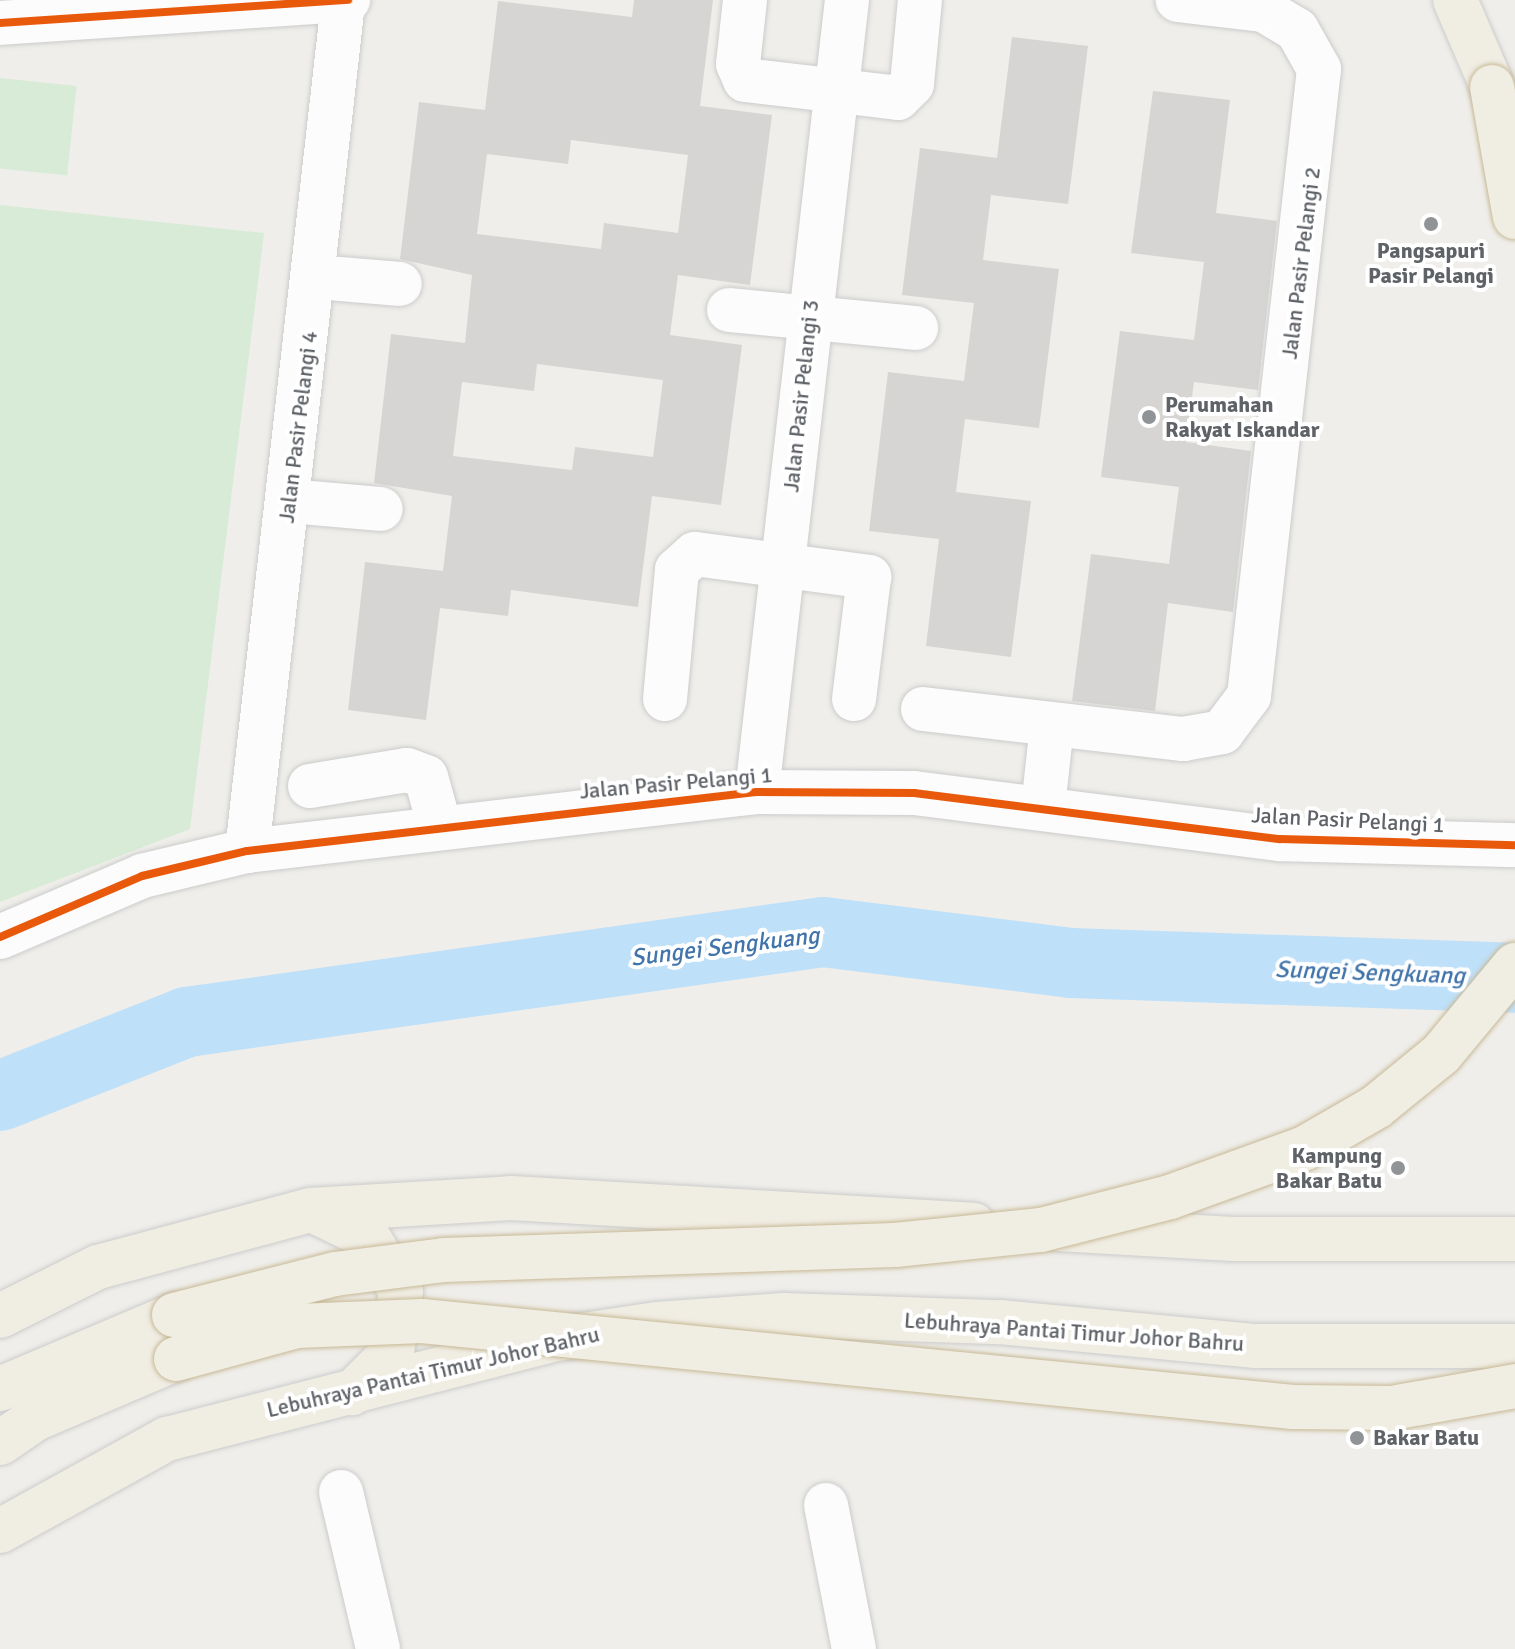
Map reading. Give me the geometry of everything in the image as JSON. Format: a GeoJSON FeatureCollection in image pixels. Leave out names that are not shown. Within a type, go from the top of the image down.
{"type":"FeatureCollection","features":[{"type":"Feature","properties":{"kind":"highway"},"geometry":{"type":"LineString","coordinates":[[1440,1],[1492,87],[1515,140]]}},
{"type":"Feature","properties":{"kind":"highway"},"geometry":{"type":"LineString","coordinates":[[1492,87],[1515,217]]}},
{"type":"Feature","properties":{"kind":"highway"},"geometry":{"type":"LineString","coordinates":[[0,1389],[174,1315],[335,1274],[444,1260],[895,1245],[1041,1230],[1170,1197],[1305,1148],[1376,1107],[1441,1054],[1515,965]]}},
{"type":"Feature","properties":{"kind":"highway"},"geometry":{"type":"LineString","coordinates":[[0,1316],[98,1267],[311,1210],[511,1198],[1233,1239],[1515,1239]]}},
{"type":"Feature","properties":{"kind":"highway"},"geometry":{"type":"LineString","coordinates":[[311,1210],[368,1237],[401,1291],[392,1353],[350,1395]]}},
{"type":"Feature","properties":{"kind":"highway","name":"Lebuhraya Pantai Timur Johor Bahru"},"geometry":{"type":"LineString","coordinates":[[0,1531],[167,1439],[350,1395],[557,1339],[784,1315],[1000,1322],[1256,1346],[1515,1346]]}},
{"type":"Feature","properties":{"kind":"highway"},"geometry":{"type":"LineString","coordinates":[[0,1443],[35,1419],[176,1359],[297,1326],[422,1321],[1293,1407],[1392,1408],[1515,1386]]}},
{"type":"Feature","properties":{"kind":"street"},"geometry":{"type":"LineString","coordinates":[[745,0],[738,64],[745,80],[898,98],[912,84],[920,0]]}},
{"type":"Feature","properties":{"kind":"street","name":"Jalan Pasir Pelangi 3"},"geometry":{"type":"LineString","coordinates":[[757,792],[847,0]]}},
{"type":"Feature","properties":{"kind":"street","name":"Jalan Pasir Pelangi 2"},"geometry":{"type":"LineString","coordinates":[[923,709],[1183,739],[1222,732],[1249,696],[1319,69],[1297,30],[1264,10],[1178,0]]}},
{"type":"Feature","properties":{"kind":"street"},"geometry":{"type":"LineString","coordinates":[[0,23],[345,1]]}},
{"type":"Feature","properties":{"kind":"street","name":"Jalan Pasir Pelangi 4"},"geometry":{"type":"LineString","coordinates":[[247,851],[345,1]]}},
{"type":"Feature","properties":{"kind":"street"},"geometry":{"type":"LineString","coordinates":[[315,277],[400,284]]}},
{"type":"Feature","properties":{"kind":"street"},"geometry":{"type":"LineString","coordinates":[[729,310],[916,328]]}},
{"type":"Feature","properties":{"kind":"street"},"geometry":{"type":"LineString","coordinates":[[289,501],[381,509]]}},
{"type":"Feature","properties":{"kind":"street"},"geometry":{"type":"LineString","coordinates":[[665,699],[677,570],[695,554],[869,577],[854,699]]}},
{"type":"Feature","properties":{"kind":"street"},"geometry":{"type":"LineString","coordinates":[[1043,807],[1052,725]]}},
{"type":"Feature","properties":{"kind":"street"},"geometry":{"type":"LineString","coordinates":[[310,786],[407,770],[426,777],[440,827]]}},
{"type":"Feature","properties":{"kind":"street","name":"Jalan Pasir Pelangi 1"},"geometry":{"type":"LineString","coordinates":[[0,937],[142,876],[247,851],[757,792],[914,793],[1280,839],[1515,845]]}},
{"type":"Feature","properties":{"kind":"street"},"geometry":{"type":"LineString","coordinates":[[341,1492],[378,1649]]}},
{"type":"Feature","properties":{"kind":"street"},"geometry":{"type":"LineString","coordinates":[[826,1505],[854,1649]]}},
{"type":"Feature","properties":{"kind":"green space"},"geometry":{"type":"Polygon","coordinates":[[[0,78],[77,86],[67,176],[0,168],[0,78]]]}},
{"type":"Feature","properties":{"kind":"green space"},"geometry":{"type":"Polygon","coordinates":[[[0,205],[264,233],[190,829],[0,902],[0,205]]]}},
{"type":"Feature","properties":{"kind":"building"},"geometry":{"type":"Polygon","coordinates":[[[634,0],[713,0],[700,106],[772,115],[750,285],[678,275],[670,335],[742,345],[721,505],[652,496],[638,607],[511,590],[508,616],[440,608],[426,720],[348,710],[365,562],[443,571],[452,496],[374,483],[391,334],[465,343],[472,275],[400,259],[419,102],[485,110],[498,1],[632,17],[634,0]],[[571,140],[568,164],[487,154],[477,234],[601,249],[604,223],[678,233],[688,155],[571,140]],[[537,364],[534,391],[462,382],[453,456],[572,470],[575,447],[653,457],[663,380],[537,364]]]}},
{"type":"Feature","properties":{"kind":"building"},"geometry":{"type":"Polygon","coordinates":[[[1012,37],[1088,46],[1068,204],[991,195],[983,260],[1059,269],[1039,428],[965,419],[956,492],[1031,501],[1011,657],[926,646],[939,539],[869,531],[888,372],[964,381],[974,303],[902,295],[920,148],[997,158],[1012,37]]]}},
{"type":"Feature","properties":{"kind":"building","name":"Perumahan Rakyat Iskandar"},"geometry":{"type":"Polygon","coordinates":[[[1153,91],[1230,100],[1216,213],[1277,221],[1258,390],[1194,382],[1186,442],[1251,451],[1233,612],[1168,603],[1155,711],[1072,701],[1091,554],[1169,564],[1179,487],[1101,477],[1120,331],[1194,340],[1204,262],[1131,253],[1153,91]]]}},
{"type":"Feature","properties":{"kind":"waterway","name":"Sungei Sengkuang"},"geometry":{"type":"LineString","coordinates":[[0,1096],[187,1022],[823,932],[1071,963],[1515,978]]}},
{"type":"Feature","properties":{"kind":"cycle path"},"geometry":{"type":"LineString","coordinates":[[0,23],[348,0]]}},
{"type":"Feature","properties":{"kind":"cycle path"},"geometry":{"type":"LineString","coordinates":[[0,937],[142,876],[247,851],[757,792],[914,793],[1280,839],[1515,845]]}},
{"type":"Feature","properties":{"kind":"place","name":"Pangsapuri Pasir Pelangi"},"geometry":{"type":"Point","coordinates":[1431,224]}},
{"type":"Feature","properties":{"kind":"place","name":"Perumahan Rakyat Iskandar"},"geometry":{"type":"Point","coordinates":[1149,417]}},
{"type":"Feature","properties":{"kind":"place","name":"Kampung Bakar Batu"},"geometry":{"type":"Point","coordinates":[1398,1168]}},
{"type":"Feature","properties":{"kind":"place","name":"Bakar Batu"},"geometry":{"type":"Point","coordinates":[1357,1438]}}]}
